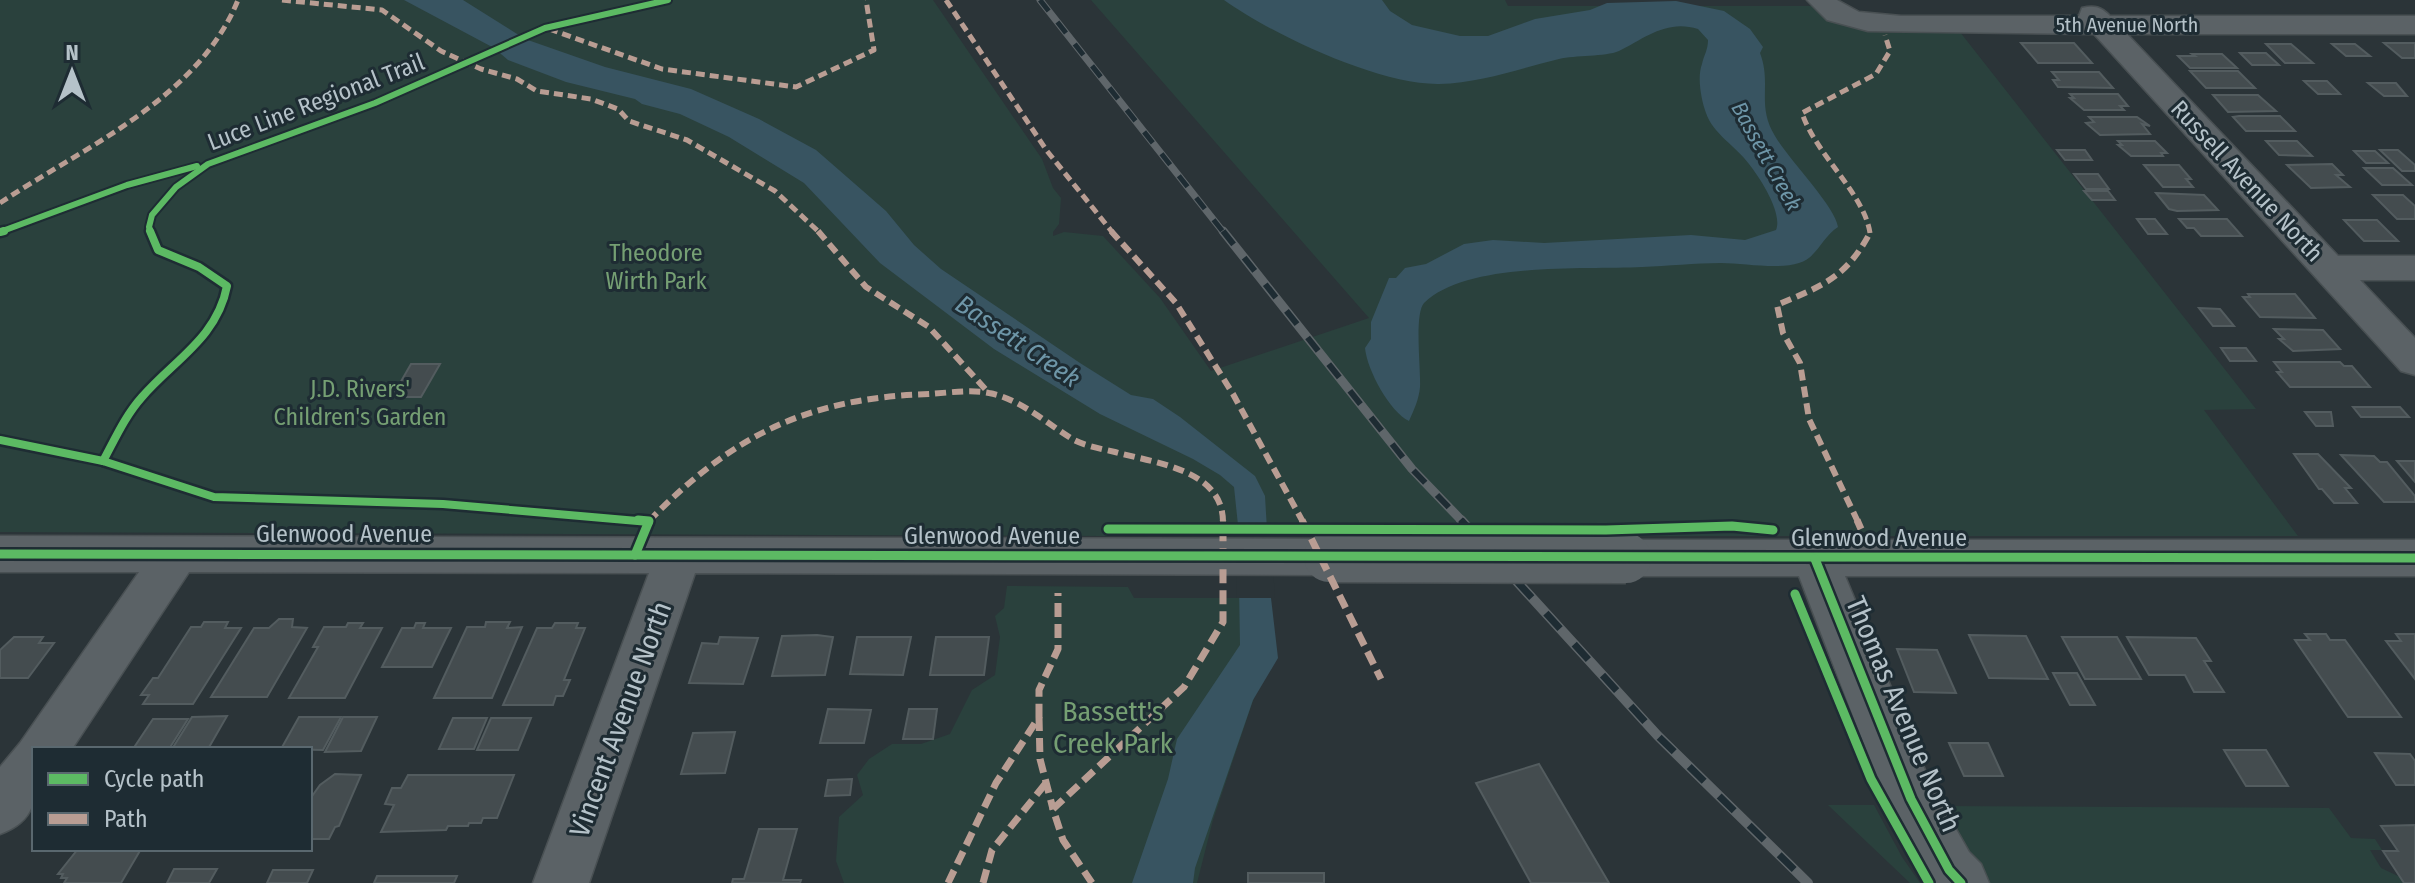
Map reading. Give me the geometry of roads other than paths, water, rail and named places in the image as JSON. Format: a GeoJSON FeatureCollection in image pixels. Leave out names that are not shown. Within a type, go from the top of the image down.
{"type":"FeatureCollection","features":[{"type":"Feature","properties":{"kind":"street","name":"5th Avenue North"},"geometry":{"type":"LineString","coordinates":[[1831,8],[1866,23],[1901,25],[2090,12],[2415,25]]}},
{"type":"Feature","properties":{"kind":"street","name":"Russell Avenue North"},"geometry":{"type":"LineString","coordinates":[[2090,12],[2415,362]]}},
{"type":"Feature","properties":{"kind":"street"},"geometry":{"type":"LineString","coordinates":[[2329,268],[2415,268]]}},
{"type":"Feature","properties":{"kind":"street","name":"Glenwood Avenue"},"geometry":{"type":"LineString","coordinates":[[0,554],[2415,558]]}},
{"type":"Feature","properties":{"kind":"street"},"geometry":{"type":"LineString","coordinates":[[44,747],[177,554]]}},
{"type":"Feature","properties":{"kind":"street","name":"Vincent Avenue North"},"geometry":{"type":"LineString","coordinates":[[561,883],[679,555]]}},
{"type":"Feature","properties":{"kind":"street","name":"Thomas Avenue North"},"geometry":{"type":"LineString","coordinates":[[1815,559],[1911,799],[1949,870],[1961,883]]}},
{"type":"Feature","properties":{"kind":"street"},"geometry":{"type":"LineString","coordinates":[[0,810],[32,764]]}},
{"type":"Feature","properties":{"kind":"water","name":"Bassett Creek"},"geometry":{"type":"Polygon","coordinates":[[[404,0],[463,0],[525,39],[605,67],[691,89],[759,119],[816,150],[886,211],[914,245],[941,269],[1131,395],[1153,399],[1255,476],[1265,496],[1278,658],[1253,700],[1195,868],[1193,883],[1132,883],[1168,779],[1177,739],[1240,645],[1238,525],[1234,487],[1193,459],[1100,414],[994,349],[880,263],[804,183],[729,137],[680,114],[566,82],[508,60],[494,48],[404,0]]]}},
{"type":"Feature","properties":{"kind":"water"},"geometry":{"type":"Polygon","coordinates":[[[1224,0],[1382,0],[1390,11],[1412,25],[1460,36],[1488,36],[1535,19],[1590,10],[1607,3],[1676,1],[1724,11],[1750,29],[1763,47],[1760,53],[1769,125],[1781,146],[1829,207],[1838,227],[1810,257],[1791,265],[1711,263],[1528,270],[1468,280],[1443,290],[1424,303],[1421,309],[1420,387],[1409,421],[1394,409],[1381,389],[1365,348],[1371,339],[1371,322],[1389,278],[1396,278],[1405,268],[1426,264],[1464,244],[1493,240],[1544,243],[1691,235],[1745,240],[1776,230],[1773,205],[1754,170],[1714,127],[1706,113],[1700,75],[1708,40],[1698,29],[1676,26],[1657,31],[1613,53],[1559,59],[1499,75],[1439,84],[1387,76],[1327,56],[1270,28],[1224,0]]]}},
{"type":"Feature","properties":{"kind":"railway"},"geometry":{"type":"LineString","coordinates":[[1040,0],[1224,233]]}},
{"type":"Feature","properties":{"kind":"railway"},"geometry":{"type":"LineString","coordinates":[[1223,231],[1412,469],[1463,522]]}},
{"type":"Feature","properties":{"kind":"railway"},"geometry":{"type":"LineString","coordinates":[[1461,520],[1658,736],[1808,883]]}},
{"type":"Feature","properties":{"kind":"park label","name":"Theodore Wirth Park"},"geometry":{"type":"Point","coordinates":[656,267]}},
{"type":"Feature","properties":{"kind":"park label","name":"J.D. Rivers' Children's Garden"},"geometry":{"type":"Point","coordinates":[360,403]}},
{"type":"Feature","properties":{"kind":"park label","name":"Bassett's Creek Park"},"geometry":{"type":"Point","coordinates":[1113,727]}}]}
